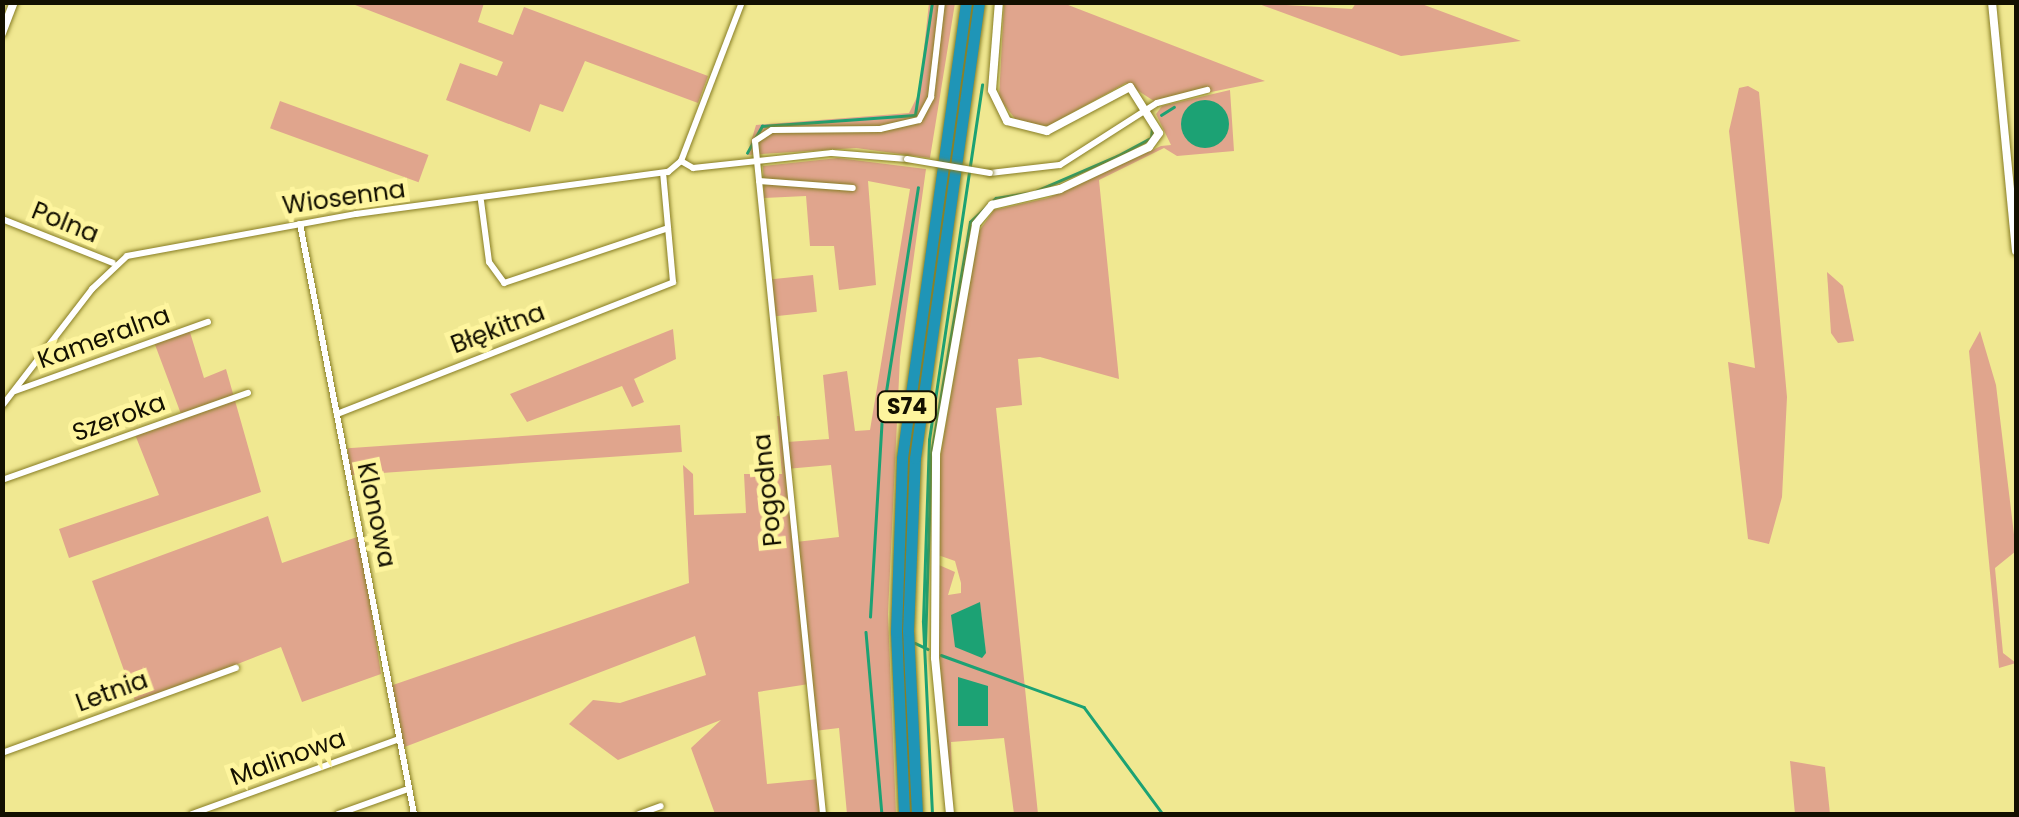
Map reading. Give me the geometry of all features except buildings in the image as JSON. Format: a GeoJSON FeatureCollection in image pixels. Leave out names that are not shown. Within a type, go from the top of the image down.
{"type":"FeatureCollection","features":[{"type":"Feature","properties":{"kind":"highway","name":"S74"},"geometry":{"type":"LineString","coordinates":[[904,814],[896,632],[902,458],[966,2]]}},
{"type":"Feature","properties":{"kind":"highway","name":"S74"},"geometry":{"type":"LineString","coordinates":[[916,814],[908,631],[916,445],[979,2]]}},
{"type":"Feature","properties":{"kind":"street"},"geometry":{"type":"LineString","coordinates":[[2,33],[14,2]]}},
{"type":"Feature","properties":{"kind":"street"},"geometry":{"type":"LineString","coordinates":[[742,2],[681,160],[693,168],[832,153],[907,159],[990,173],[1060,165],[1148,108],[1207,90]]}},
{"type":"Feature","properties":{"kind":"street"},"geometry":{"type":"LineString","coordinates":[[756,161],[756,141],[772,130],[880,129],[919,120],[930,97],[942,2]]}},
{"type":"Feature","properties":{"kind":"street"},"geometry":{"type":"LineString","coordinates":[[950,814],[934,641],[936,454],[976,224],[992,205],[1060,189],[1153,144],[1159,133],[1148,108],[1124,88],[1047,131],[1010,124],[992,90],[999,2]]}},
{"type":"Feature","properties":{"kind":"street"},"geometry":{"type":"LineString","coordinates":[[1992,2],[2016,250]]}},
{"type":"Feature","properties":{"kind":"street","name":"Wiosenna"},"geometry":{"type":"LineString","coordinates":[[113,264],[300,224],[662,174],[681,160]]}},
{"type":"Feature","properties":{"kind":"street","name":"Pogodna"},"geometry":{"type":"LineString","coordinates":[[756,161],[823,814]]}},
{"type":"Feature","properties":{"kind":"street"},"geometry":{"type":"LineString","coordinates":[[481,200],[489,262],[504,284],[668,228],[662,174]]}},
{"type":"Feature","properties":{"kind":"street"},"geometry":{"type":"LineString","coordinates":[[758,180],[853,188]]}},
{"type":"Feature","properties":{"kind":"street","name":"Polna"},"geometry":{"type":"LineString","coordinates":[[2,219],[113,264]]}},
{"type":"Feature","properties":{"kind":"street","name":"Klonowa"},"geometry":{"type":"LineString","coordinates":[[300,224],[414,814]]}},
{"type":"Feature","properties":{"kind":"street","name":"Błękitna"},"geometry":{"type":"LineString","coordinates":[[337,414],[673,282],[668,228]]}},
{"type":"Feature","properties":{"kind":"street"},"geometry":{"type":"LineString","coordinates":[[2,406],[113,264]]}},
{"type":"Feature","properties":{"kind":"street","name":"Kameralna"},"geometry":{"type":"LineString","coordinates":[[14,391],[208,322]]}},
{"type":"Feature","properties":{"kind":"street","name":"Szeroka"},"geometry":{"type":"LineString","coordinates":[[2,480],[248,393]]}},
{"type":"Feature","properties":{"kind":"street","name":"Letnia"},"geometry":{"type":"LineString","coordinates":[[2,754],[236,668]]}},
{"type":"Feature","properties":{"kind":"street","name":"Malinowa"},"geometry":{"type":"LineString","coordinates":[[192,814],[399,739]]}},
{"type":"Feature","properties":{"kind":"street"},"geometry":{"type":"LineString","coordinates":[[338,814],[408,789]]}},
{"type":"Feature","properties":{"kind":"street"},"geometry":{"type":"LineString","coordinates":[[638,814],[661,806]]}},
{"type":"Feature","properties":{"kind":"shaded area"},"geometry":{"type":"Polygon","coordinates":[[[350,3],[484,3],[478,22],[513,35],[524,7],[708,76],[698,103],[585,61],[563,112],[540,104],[530,132],[446,100],[460,63],[497,76],[503,62],[350,3]]]}},
{"type":"Feature","properties":{"kind":"shaded area"},"geometry":{"type":"Polygon","coordinates":[[[929,3],[955,3],[930,158],[856,148],[747,155],[756,125],[909,113],[919,93],[929,3]]]}},
{"type":"Feature","properties":{"kind":"shaded area"},"geometry":{"type":"Polygon","coordinates":[[[1004,3],[1063,3],[1265,81],[1157,103],[1126,83],[1048,126],[1020,125],[999,98],[1004,3]]]}},
{"type":"Feature","properties":{"kind":"shaded area"},"geometry":{"type":"Polygon","coordinates":[[[1256,3],[1352,9],[1356,3],[1419,3],[1521,41],[1401,56],[1256,3]]]}},
{"type":"Feature","properties":{"kind":"shaded area"},"geometry":{"type":"Polygon","coordinates":[[[1748,86],[1759,92],[1787,397],[1782,497],[1769,544],[1748,539],[1728,362],[1755,368],[1729,131],[1739,88],[1748,86]]]}},
{"type":"Feature","properties":{"kind":"shaded area"},"geometry":{"type":"Polygon","coordinates":[[[1230,90],[1234,151],[1177,156],[1164,148],[1099,180],[1119,379],[1040,357],[1018,359],[1022,405],[996,408],[1038,814],[1014,814],[1004,738],[951,742],[953,814],[938,642],[939,565],[955,572],[948,595],[961,593],[961,583],[955,561],[938,555],[940,458],[979,231],[994,210],[1048,198],[1161,146],[1171,145],[1156,114],[1162,106],[1230,90]]]}},
{"type":"Feature","properties":{"kind":"shaded area"},"geometry":{"type":"Polygon","coordinates":[[[1205,100],[1222,107],[1229,124],[1222,141],[1205,148],[1188,141],[1181,124],[1188,107],[1205,100]]]}},
{"type":"Feature","properties":{"kind":"shaded area"},"geometry":{"type":"Polygon","coordinates":[[[280,101],[428,155],[419,182],[270,128],[280,101]]]}},
{"type":"Feature","properties":{"kind":"shaded area"},"geometry":{"type":"Polygon","coordinates":[[[838,158],[926,169],[900,357],[888,614],[896,814],[847,814],[839,728],[814,731],[796,542],[839,537],[831,465],[786,469],[809,684],[758,692],[767,784],[819,779],[823,814],[715,814],[691,748],[721,720],[618,760],[569,724],[593,700],[620,703],[706,675],[695,636],[402,748],[390,686],[689,583],[683,465],[693,474],[694,515],[746,513],[744,474],[782,474],[777,416],[783,416],[787,442],[829,439],[823,375],[847,371],[855,431],[870,430],[910,189],[868,181],[876,285],[839,290],[834,246],[810,246],[806,196],[764,198],[763,166],[838,158]]]}},
{"type":"Feature","properties":{"kind":"shaded area"},"geometry":{"type":"Polygon","coordinates":[[[1827,272],[1843,286],[1854,341],[1838,343],[1831,333],[1827,272]]]}},
{"type":"Feature","properties":{"kind":"shaded area"},"geometry":{"type":"Polygon","coordinates":[[[813,275],[817,312],[773,316],[769,280],[813,275]]]}},
{"type":"Feature","properties":{"kind":"shaded area"},"geometry":{"type":"Polygon","coordinates":[[[189,329],[204,378],[226,369],[261,492],[69,558],[59,529],[159,495],[134,432],[181,414],[154,342],[189,329]]]}},
{"type":"Feature","properties":{"kind":"shaded area"},"geometry":{"type":"Polygon","coordinates":[[[673,329],[676,359],[634,379],[644,402],[632,407],[622,386],[527,422],[510,394],[673,329]]]}},
{"type":"Feature","properties":{"kind":"shaded area"},"geometry":{"type":"Polygon","coordinates":[[[1980,331],[1996,385],[2016,551],[1995,568],[2003,653],[2016,663],[1999,668],[1969,351],[1980,331]]]}},
{"type":"Feature","properties":{"kind":"shaded area"},"geometry":{"type":"Polygon","coordinates":[[[680,425],[682,452],[350,475],[348,448],[680,425]]]}},
{"type":"Feature","properties":{"kind":"shaded area"},"geometry":{"type":"Polygon","coordinates":[[[268,516],[282,563],[360,536],[381,674],[302,702],[281,647],[136,704],[92,581],[268,516]]]}},
{"type":"Feature","properties":{"kind":"shaded area"},"geometry":{"type":"Polygon","coordinates":[[[980,602],[986,653],[982,658],[955,647],[951,615],[980,602]]]}},
{"type":"Feature","properties":{"kind":"shaded area"},"geometry":{"type":"Polygon","coordinates":[[[958,677],[988,686],[988,726],[958,726],[958,677]]]}},
{"type":"Feature","properties":{"kind":"shaded area"},"geometry":{"type":"Polygon","coordinates":[[[1790,761],[1825,767],[1830,814],[1795,814],[1790,761]]]}},
{"type":"Feature","properties":{"kind":"waterway"},"geometry":{"type":"LineString","coordinates":[[747,153],[762,126],[915,115],[932,2]]}},
{"type":"Feature","properties":{"kind":"waterway"},"geometry":{"type":"LineString","coordinates":[[932,814],[923,621],[929,440],[982,85]]}},
{"type":"Feature","properties":{"kind":"waterway"},"geometry":{"type":"LineString","coordinates":[[1161,115],[1174,107]]}},
{"type":"Feature","properties":{"kind":"waterway"},"geometry":{"type":"LineString","coordinates":[[1036,191],[1151,138],[1152,128]]}},
{"type":"Feature","properties":{"kind":"waterway"},"geometry":{"type":"LineString","coordinates":[[870,617],[882,417],[918,188]]}},
{"type":"Feature","properties":{"kind":"waterway"},"geometry":{"type":"LineString","coordinates":[[925,646],[931,455],[970,222],[996,198],[1028,193]]}},
{"type":"Feature","properties":{"kind":"waterway"},"geometry":{"type":"LineString","coordinates":[[866,632],[882,814]]}},
{"type":"Feature","properties":{"kind":"waterway"},"geometry":{"type":"LineString","coordinates":[[915,643],[928,649]]}},
{"type":"Feature","properties":{"kind":"waterway"},"geometry":{"type":"LineString","coordinates":[[941,655],[1084,707],[1163,814]]}}]}
